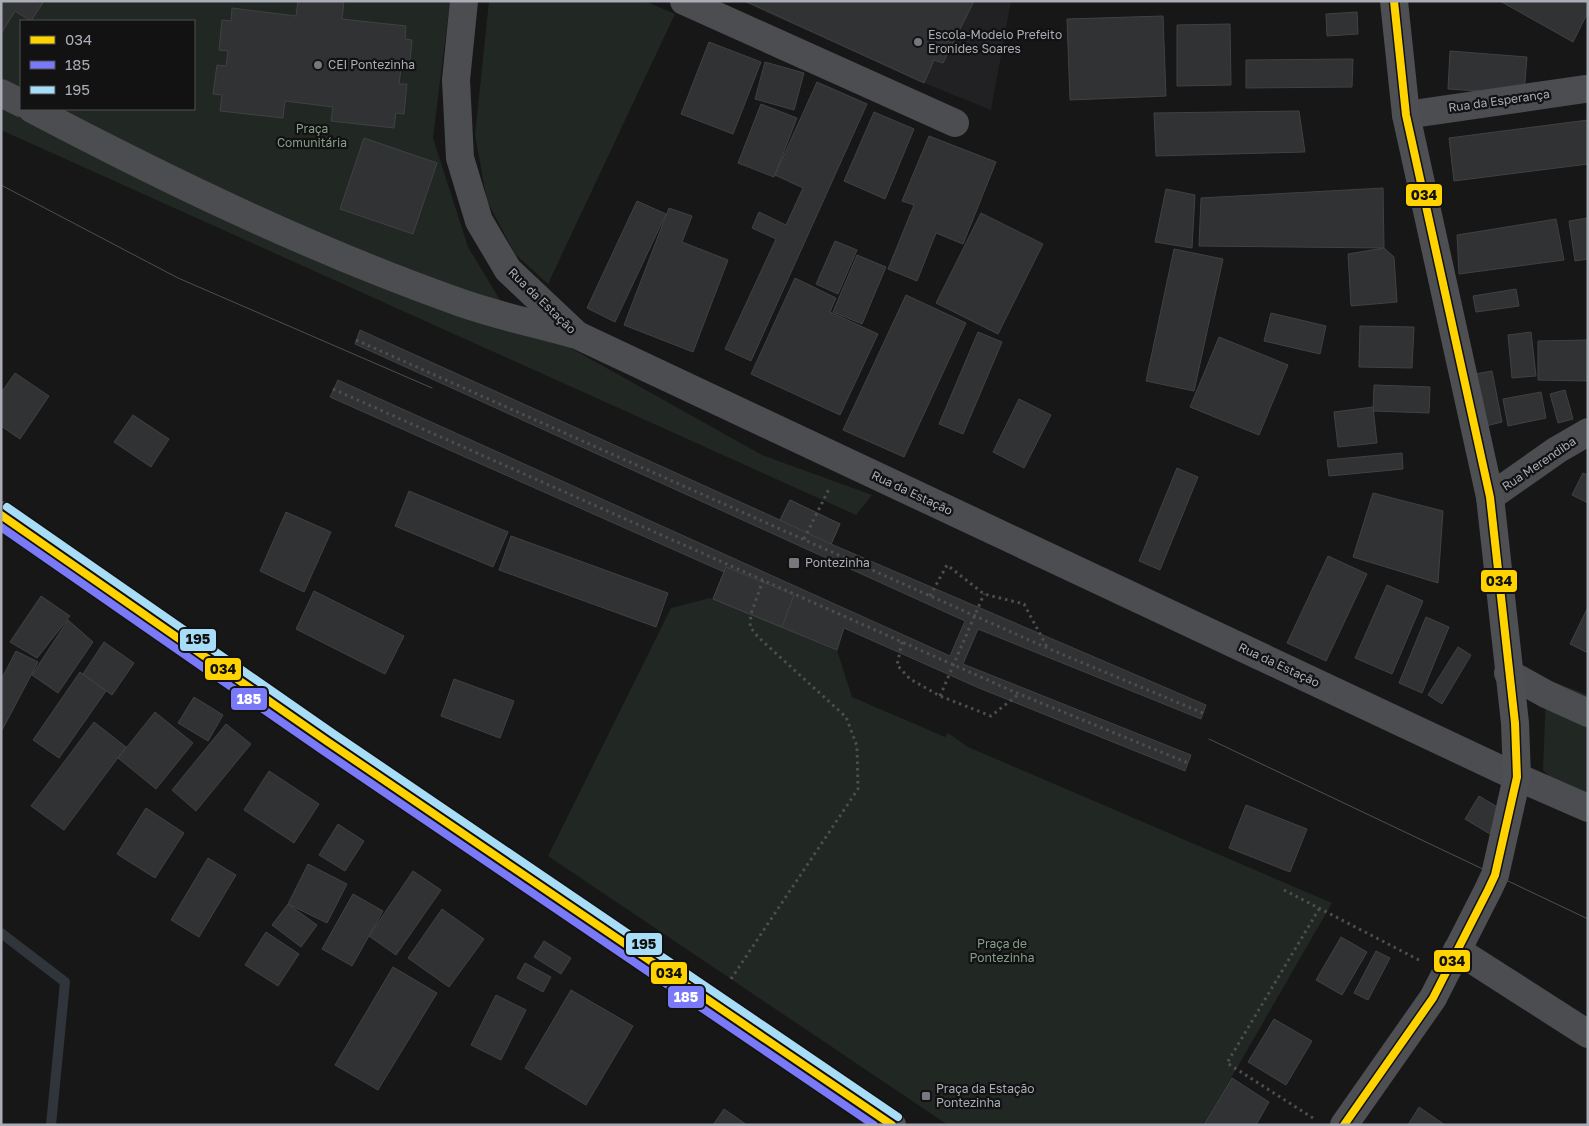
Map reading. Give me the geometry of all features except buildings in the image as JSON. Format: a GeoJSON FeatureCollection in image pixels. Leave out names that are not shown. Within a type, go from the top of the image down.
{"type":"FeatureCollection","features":[{"type":"Feature","properties":{"kind":"main road"},"geometry":{"type":"LineString","coordinates":[[1344,1125],[1433,998],[1452,962],[1495,875],[1517,777],[1515,723],[1490,497],[1406,115],[1394,1]]}},
{"type":"Feature","properties":{"kind":"main road"},"geometry":{"type":"LineString","coordinates":[[1,515],[337,748],[892,1125]]}},
{"type":"Feature","properties":{"kind":"street","name":"Rua da Estação"},"geometry":{"type":"LineString","coordinates":[[464,1],[456,80],[460,158],[480,221],[508,270],[576,335],[1517,777],[1588,808]]}},
{"type":"Feature","properties":{"kind":"street"},"geometry":{"type":"LineString","coordinates":[[684,1],[955,123]]}},
{"type":"Feature","properties":{"kind":"street","name":"Rua da Esperança"},"geometry":{"type":"LineString","coordinates":[[1406,115],[1587,87]]}},
{"type":"Feature","properties":{"kind":"street"},"geometry":{"type":"LineString","coordinates":[[1,93],[20,102]]}},
{"type":"Feature","properties":{"kind":"street"},"geometry":{"type":"LineString","coordinates":[[34,110],[235,210],[348,260],[457,302],[576,335]]}},
{"type":"Feature","properties":{"kind":"street","name":"Rua Merendiba"},"geometry":{"type":"LineString","coordinates":[[1490,497],[1557,450],[1588,432]]}},
{"type":"Feature","properties":{"kind":"street"},"geometry":{"type":"LineString","coordinates":[[1508,673],[1546,694],[1588,713]]}},
{"type":"Feature","properties":{"kind":"street"},"geometry":{"type":"LineString","coordinates":[[1452,962],[1588,1034]]}},
{"type":"Feature","properties":{"kind":"path"},"geometry":{"type":"LineString","coordinates":[[356,340],[1047,648],[1203,713]]}},
{"type":"Feature","properties":{"kind":"path"},"geometry":{"type":"LineString","coordinates":[[333,389],[1019,694],[1188,763]]}},
{"type":"Feature","properties":{"kind":"path"},"geometry":{"type":"LineString","coordinates":[[804,539],[843,461]]}},
{"type":"Feature","properties":{"kind":"path"},"geometry":{"type":"LineString","coordinates":[[930,596],[947,565],[984,594],[1024,604],[1047,648]]}},
{"type":"Feature","properties":{"kind":"path"},"geometry":{"type":"LineString","coordinates":[[714,1004],[858,788],[857,746],[846,717],[758,637],[750,627],[751,614],[763,580]]}},
{"type":"Feature","properties":{"kind":"path"},"geometry":{"type":"LineString","coordinates":[[940,696],[984,594]]}},
{"type":"Feature","properties":{"kind":"path"},"geometry":{"type":"LineString","coordinates":[[902,642],[898,666],[910,679],[940,696],[990,716],[1019,694]]}},
{"type":"Feature","properties":{"kind":"path"},"geometry":{"type":"LineString","coordinates":[[1284,890],[1319,908],[1452,962]]}},
{"type":"Feature","properties":{"kind":"path"},"geometry":{"type":"LineString","coordinates":[[1316,1120],[1228,1063],[1319,908]]}},
{"type":"Feature","properties":{"kind":"shaded area","name":"Escola-Modelo Prefeito Eronides Soares"},"geometry":{"type":"Polygon","coordinates":[[[741,1],[1011,1],[991,110],[924,83],[741,1]]]}},
{"type":"Feature","properties":{"kind":"green space","name":"Praça Comunitária"},"geometry":{"type":"Polygon","coordinates":[[[1,1],[450,1],[433,138],[468,247],[500,300],[560,342],[762,455],[872,495],[856,515],[1,130],[1,1]]]}},
{"type":"Feature","properties":{"kind":"green space"},"geometry":{"type":"Polygon","coordinates":[[[489,1],[645,1],[675,14],[548,284],[515,254],[487,201],[475,135],[489,1]]]}},
{"type":"Feature","properties":{"kind":"green space","name":"Praça de Pontezinha"},"geometry":{"type":"Polygon","coordinates":[[[710,598],[837,650],[852,697],[945,737],[948,733],[968,747],[1332,903],[1204,1125],[948,1125],[548,856],[671,608],[710,598]]]}},
{"type":"Feature","properties":{"kind":"green space"},"geometry":{"type":"Polygon","coordinates":[[[1548,680],[1588,695],[1588,794],[1550,777],[1543,770],[1548,680]]]}},
{"type":"Feature","properties":{"kind":"waterway"},"geometry":{"type":"LineString","coordinates":[[1,933],[65,982],[51,1125]]}},
{"type":"Feature","properties":{"kind":"tram line"},"geometry":{"type":"LineString","coordinates":[[1,185],[178,278],[432,388]]}},
{"type":"Feature","properties":{"kind":"tram line"},"geometry":{"type":"LineString","coordinates":[[1209,739],[1588,919]]}},
{"type":"Feature","properties":{"kind":"transit line","name":"034"},"geometry":{"type":"LineString","coordinates":[[1344,1125],[1433,998],[1488,890],[1495,875],[1517,777],[1515,723],[1490,497],[1406,115],[1394,1]]}},
{"type":"Feature","properties":{"kind":"transit line","name":"195"},"geometry":{"type":"LineString","coordinates":[[7,507],[334,734],[898,1117]]}},
{"type":"Feature","properties":{"kind":"transit line","name":"034"},"geometry":{"type":"LineString","coordinates":[[1,515],[328,742],[892,1125]]}},
{"type":"Feature","properties":{"kind":"transit line","name":"185"},"geometry":{"type":"LineString","coordinates":[[1,527],[322,750],[874,1125]]}},
{"type":"Feature","properties":{"kind":"place","name":"Escola-Modelo Prefeito Eronides Soares"},"geometry":{"type":"Point","coordinates":[918,42]}},
{"type":"Feature","properties":{"kind":"place","name":"CEI Pontezinha"},"geometry":{"type":"Point","coordinates":[318,65]}},
{"type":"Feature","properties":{"kind":"place","name":"Pontezinha"},"geometry":{"type":"Point","coordinates":[794,563]}},
{"type":"Feature","properties":{"kind":"place","name":"Praça da Estação Pontezinha"},"geometry":{"type":"Point","coordinates":[926,1096]}}]}
